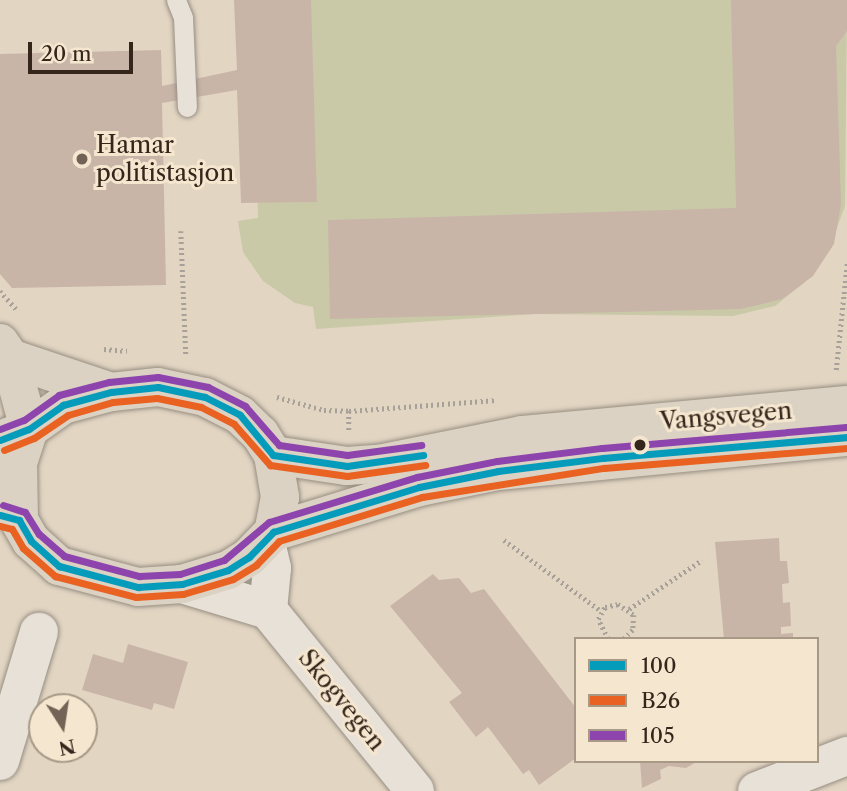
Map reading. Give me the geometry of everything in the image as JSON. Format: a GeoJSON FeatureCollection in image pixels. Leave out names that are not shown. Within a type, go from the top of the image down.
{"type":"FeatureCollection","features":[{"type":"Feature","properties":{"kind":"main road"},"geometry":{"type":"LineString","coordinates":[[14,434],[64,405],[111,391],[158,387],[205,397],[240,415],[260,434],[273,455],[280,497],[270,537],[228,570],[182,584],[138,587],[59,566],[31,541],[10,517],[18,463],[14,434],[5,351],[111,391]]}},
{"type":"Feature","properties":{"kind":"main road","name":"Vangsvegen"},"geometry":{"type":"LineString","coordinates":[[273,455],[347,466],[379,464],[523,435],[841,390]]}},
{"type":"Feature","properties":{"kind":"main road","name":"Vangsvegen"},"geometry":{"type":"LineString","coordinates":[[270,537],[419,487],[498,471],[847,437]]}},
{"type":"Feature","properties":{"kind":"street"},"geometry":{"type":"LineString","coordinates":[[182,584],[268,610],[272,568],[270,537]]}},
{"type":"Feature","properties":{"kind":"street","name":"Skogvegen"},"geometry":{"type":"LineString","coordinates":[[268,610],[415,791]]}},
{"type":"Feature","properties":{"kind":"street"},"geometry":{"type":"LineString","coordinates":[[0,761],[39,632]]}},
{"type":"Feature","properties":{"kind":"street"},"geometry":{"type":"LineString","coordinates":[[757,791],[847,756]]}},
{"type":"Feature","properties":{"kind":"lane"},"geometry":{"type":"LineString","coordinates":[[176,0],[183,17],[187,107]]}},
{"type":"Feature","properties":{"kind":"path"},"geometry":{"type":"LineString","coordinates":[[181,231],[186,357]]}},
{"type":"Feature","properties":{"kind":"path"},"geometry":{"type":"LineString","coordinates":[[841,390],[847,263]]}},
{"type":"Feature","properties":{"kind":"path"},"geometry":{"type":"LineString","coordinates":[[93,348],[131,351]]}},
{"type":"Feature","properties":{"kind":"path"},"geometry":{"type":"LineString","coordinates":[[172,355],[200,358]]}},
{"type":"Feature","properties":{"kind":"path"},"geometry":{"type":"LineString","coordinates":[[826,374],[841,390]]}},
{"type":"Feature","properties":{"kind":"path"},"geometry":{"type":"LineString","coordinates":[[841,390],[847,374]]}},
{"type":"Feature","properties":{"kind":"path"},"geometry":{"type":"LineString","coordinates":[[265,392],[324,410],[503,400]]}},
{"type":"Feature","properties":{"kind":"path"},"geometry":{"type":"LineString","coordinates":[[504,540],[601,611]]}},
{"type":"Feature","properties":{"kind":"path"},"geometry":{"type":"LineString","coordinates":[[606,637],[598,626],[601,611],[611,604],[629,609],[702,560]]}},
{"type":"Feature","properties":{"kind":"path"},"geometry":{"type":"LineString","coordinates":[[625,637],[635,622],[629,609]]}},
{"type":"Feature","properties":{"kind":"green space"},"geometry":{"type":"Polygon","coordinates":[[[252,0],[847,0],[845,206],[832,241],[804,283],[775,306],[733,316],[535,314],[316,329],[313,307],[295,303],[263,281],[243,252],[238,221],[258,218],[252,0]]]}},
{"type":"Feature","properties":{"kind":"building","name":"Hamar politistasjon"},"geometry":{"type":"Polygon","coordinates":[[[234,0],[311,0],[317,202],[241,203],[237,90],[162,103],[166,285],[12,288],[0,274],[0,54],[161,50],[162,86],[237,70],[234,0]]]}},
{"type":"Feature","properties":{"kind":"building"},"geometry":{"type":"Polygon","coordinates":[[[731,0],[847,0],[847,31],[836,46],[841,204],[834,244],[813,276],[782,299],[741,309],[330,319],[328,220],[736,208],[731,0]]]}},
{"type":"Feature","properties":{"kind":"building"},"geometry":{"type":"Polygon","coordinates":[[[779,538],[780,561],[787,561],[789,583],[782,584],[783,603],[790,602],[791,626],[781,627],[781,634],[793,633],[793,637],[724,637],[715,542],[779,538]]]}},
{"type":"Feature","properties":{"kind":"building"},"geometry":{"type":"Polygon","coordinates":[[[433,574],[439,580],[459,578],[471,593],[484,589],[574,705],[574,759],[539,785],[529,770],[523,774],[488,727],[476,737],[449,702],[462,693],[390,606],[433,574]]]}},
{"type":"Feature","properties":{"kind":"building"},"geometry":{"type":"Polygon","coordinates":[[[128,644],[188,662],[174,709],[154,703],[152,710],[82,690],[93,654],[123,663],[128,644]]]}},
{"type":"Feature","properties":{"kind":"building"},"geometry":{"type":"Polygon","coordinates":[[[640,763],[695,763],[686,768],[669,766],[660,770],[661,779],[642,788],[640,763]]]}},
{"type":"Feature","properties":{"kind":"transit line","name":"105"},"geometry":{"type":"LineString","coordinates":[[0,429],[24,420],[59,395],[109,382],[158,377],[208,387],[245,406],[279,445],[347,455],[421,445]]}},
{"type":"Feature","properties":{"kind":"transit line","name":"100"},"geometry":{"type":"LineString","coordinates":[[0,440],[29,429],[63,405],[111,392],[158,387],[205,397],[240,415],[273,455],[347,466],[423,455]]}},
{"type":"Feature","properties":{"kind":"transit line","name":"B26"},"geometry":{"type":"LineString","coordinates":[[4,450],[34,438],[68,415],[113,402],[157,398],[201,407],[234,424],[270,465],[347,476],[425,465]]}},
{"type":"Feature","properties":{"kind":"transit line","name":"105"},"geometry":{"type":"LineString","coordinates":[[3,505],[25,512],[39,534],[64,556],[139,576],[180,574],[224,560],[269,522],[417,477],[497,461],[602,448],[846,427]]}},
{"type":"Feature","properties":{"kind":"transit line","name":"100"},"geometry":{"type":"LineString","coordinates":[[0,515],[19,520],[31,541],[59,566],[138,587],[182,584],[228,570],[249,557],[273,532],[419,487],[498,471],[603,458],[847,437]]}},
{"type":"Feature","properties":{"kind":"transit line","name":"B26"},"geometry":{"type":"LineString","coordinates":[[0,526],[12,529],[23,548],[55,576],[136,597],[183,594],[233,579],[256,565],[279,541],[422,497],[604,468],[847,448]]}},
{"type":"Feature","properties":{"kind":"place","name":"Hamar politistasjon"},"geometry":{"type":"Point","coordinates":[82,159]}}]}
